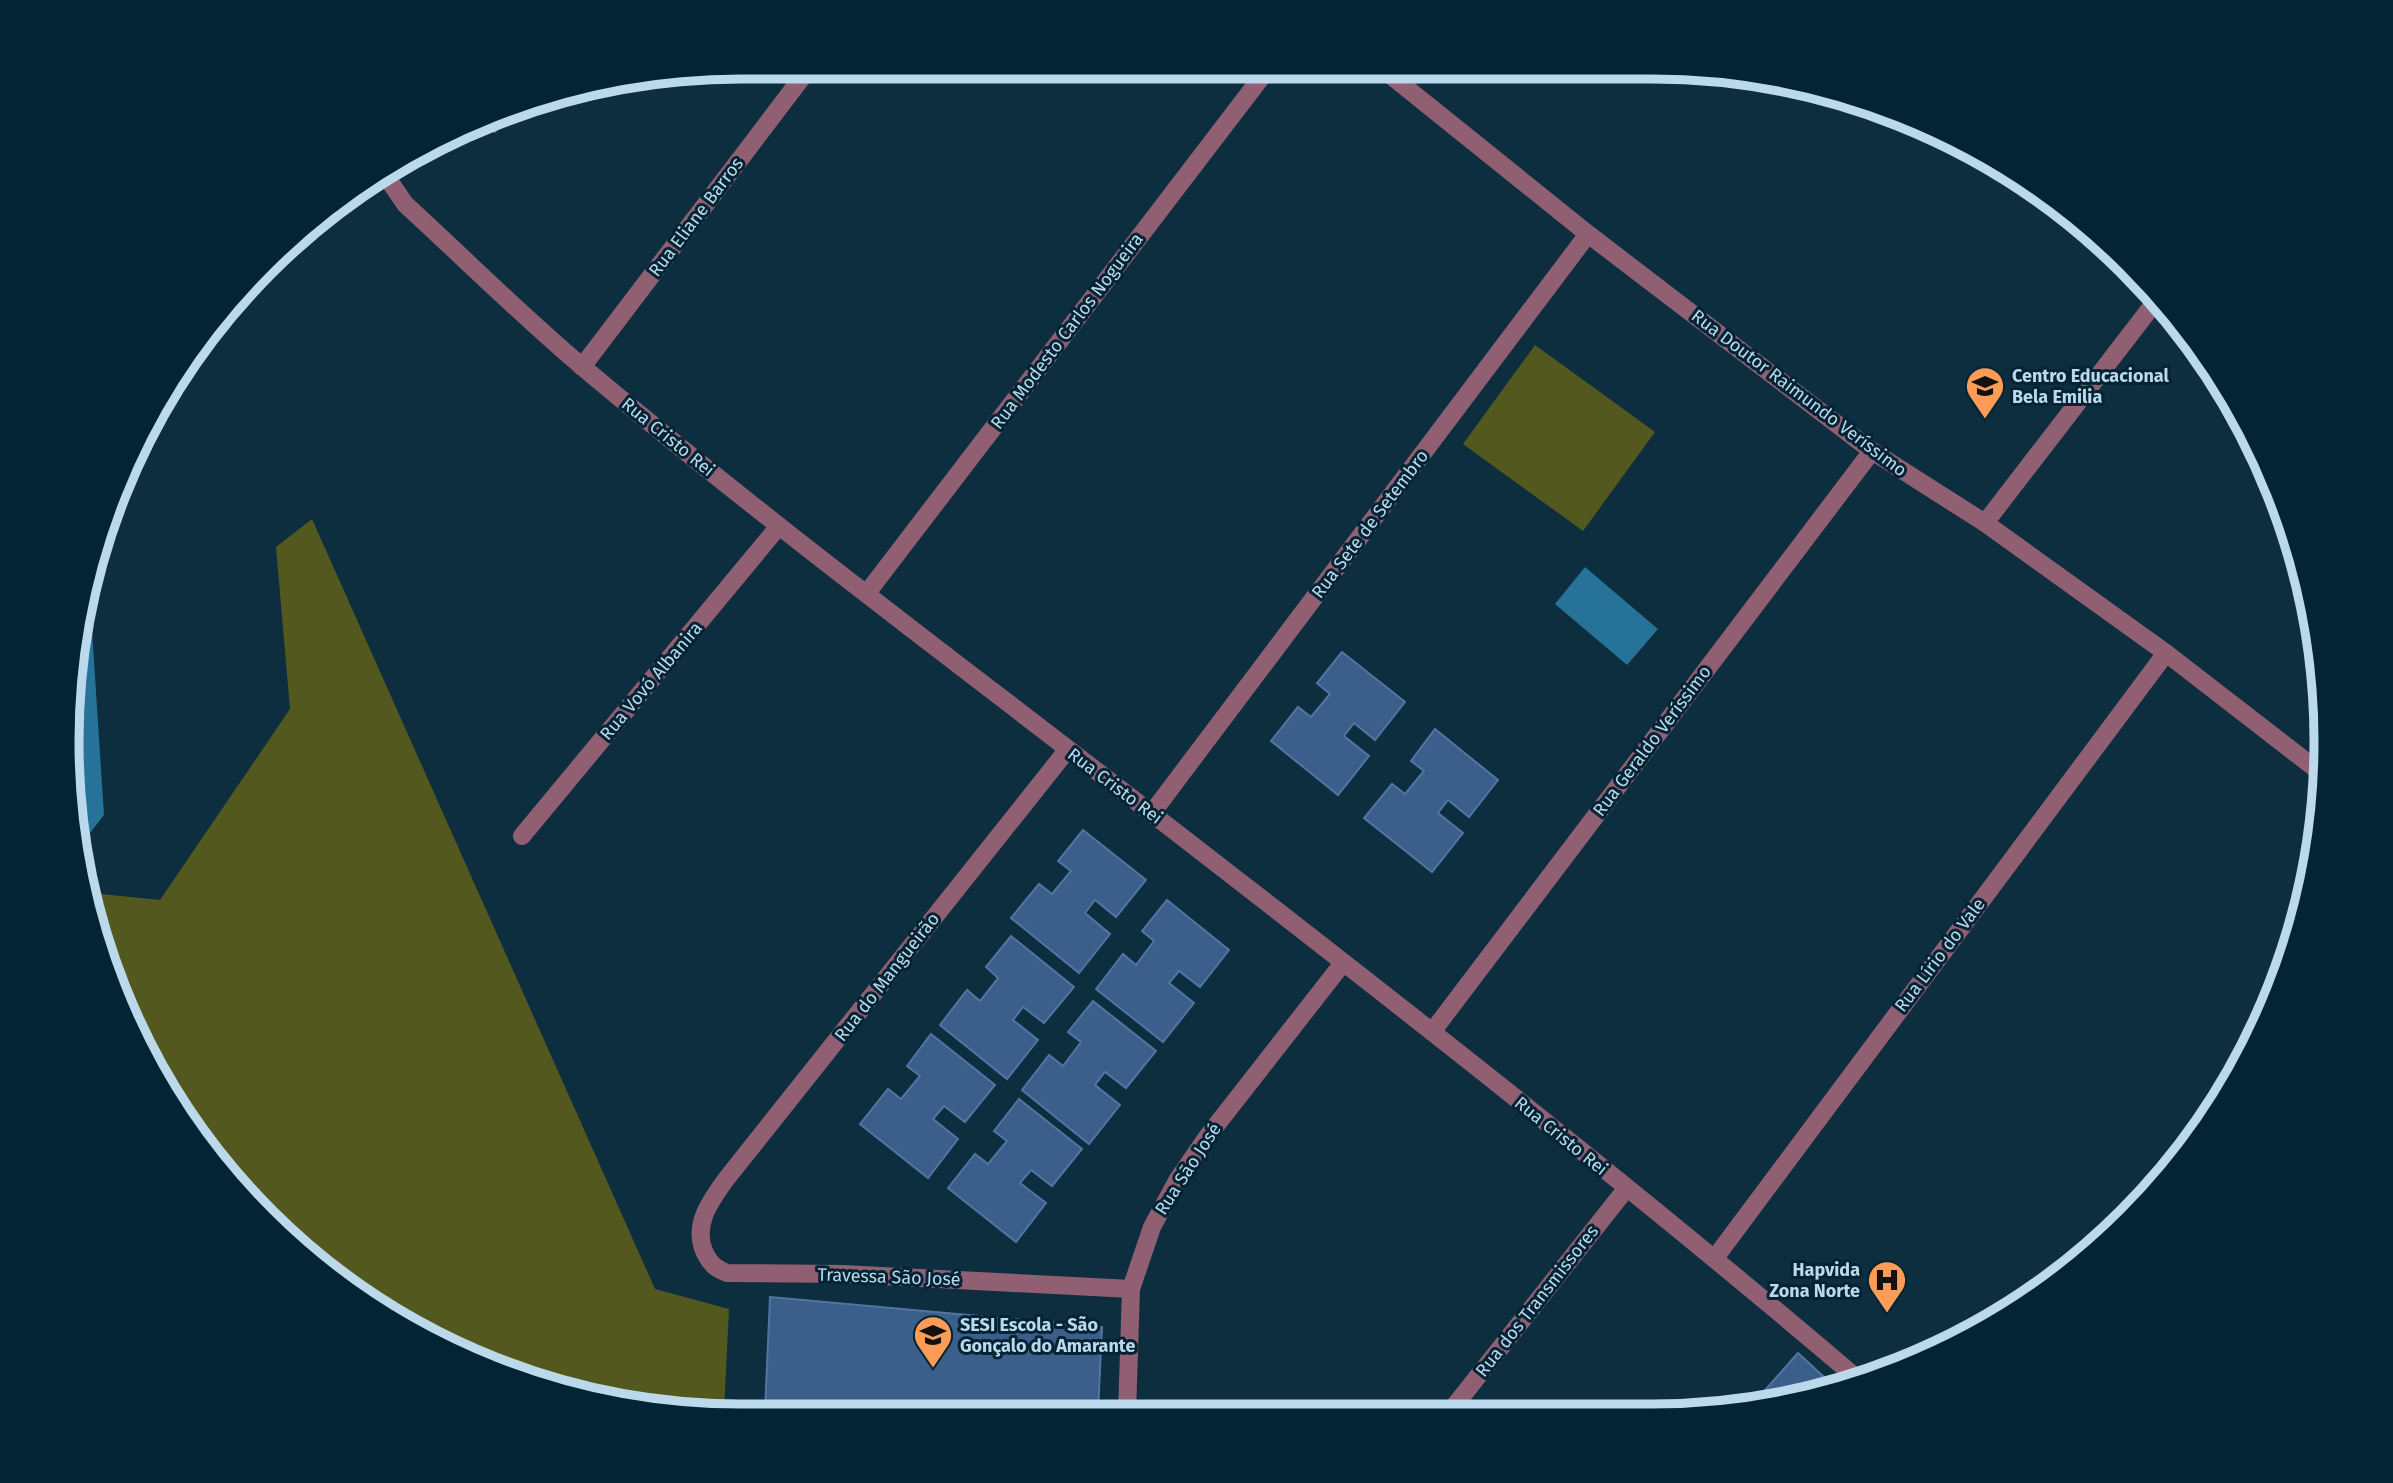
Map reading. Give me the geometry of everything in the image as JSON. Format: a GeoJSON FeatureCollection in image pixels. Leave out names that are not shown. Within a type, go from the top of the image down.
{"type":"FeatureCollection","features":[{"type":"Feature","properties":{"kind":"street","name":"Rua Eliane Barros"},"geometry":{"type":"LineString","coordinates":[[582,367],[801,79]]}},
{"type":"Feature","properties":{"kind":"street","name":"Rua Modesto Carlos Nogueira"},"geometry":{"type":"LineString","coordinates":[[867,593],[1258,79]]}},
{"type":"Feature","properties":{"kind":"street","name":"Rua Doutor Raimundo Veríssimo"},"geometry":{"type":"LineString","coordinates":[[1395,79],[1588,234],[1872,451],[1985,523],[2166,653],[2313,767]]}},
{"type":"Feature","properties":{"kind":"street","name":"Rua Cristo Rei"},"geometry":{"type":"LineString","coordinates":[[389,180],[405,204],[582,367],[779,526],[1432,1032],[1715,1258],[1851,1373]]}},
{"type":"Feature","properties":{"kind":"street","name":"Rua Sete de Setembro"},"geometry":{"type":"LineString","coordinates":[[1152,813],[1588,234]]}},
{"type":"Feature","properties":{"kind":"street"},"geometry":{"type":"LineString","coordinates":[[1985,523],[2151,307]]}},
{"type":"Feature","properties":{"kind":"street","name":"Rua Geraldo Veríssimo"},"geometry":{"type":"LineString","coordinates":[[1432,1032],[1872,451]]}},
{"type":"Feature","properties":{"kind":"street","name":"Rua Vovó Albanira"},"geometry":{"type":"LineString","coordinates":[[522,836],[779,526]]}},
{"type":"Feature","properties":{"kind":"street","name":"Rua Lírio do Vale"},"geometry":{"type":"LineString","coordinates":[[1715,1258],[2166,653]]}},
{"type":"Feature","properties":{"kind":"street","name":"Rua do Mangueirão"},"geometry":{"type":"LineString","coordinates":[[708,1207],[735,1167],[1068,750]]}},
{"type":"Feature","properties":{"kind":"street","name":"Rua São José"},"geometry":{"type":"LineString","coordinates":[[1127,1404],[1131,1289],[1152,1227],[1178,1179],[1207,1137],[1343,963]]}},
{"type":"Feature","properties":{"kind":"street","name":"Rua dos Transmissores"},"geometry":{"type":"LineString","coordinates":[[1456,1404],[1626,1189]]}},
{"type":"Feature","properties":{"kind":"street","name":"Travessa São José"},"geometry":{"type":"LineString","coordinates":[[708,1207],[699,1232],[701,1244],[712,1265],[727,1273],[843,1274],[1131,1289]]}},
{"type":"Feature","properties":{"kind":"green space"},"geometry":{"type":"Polygon","coordinates":[[[1535,345],[1655,432],[1583,531],[1463,444],[1535,345]]]}},
{"type":"Feature","properties":{"kind":"green space"},"geometry":{"type":"Polygon","coordinates":[[[312,519],[655,1289],[729,1309],[724,1404],[655,1399],[612,1392],[528,1369],[448,1336],[373,1293],[305,1240],[243,1178],[190,1110],[147,1035],[114,955],[96,894],[160,900],[290,709],[276,547],[312,519]]]}},
{"type":"Feature","properties":{"kind":"water"},"geometry":{"type":"Polygon","coordinates":[[[1585,567],[1658,629],[1627,665],[1555,604],[1585,567]]]}},
{"type":"Feature","properties":{"kind":"water"},"geometry":{"type":"Polygon","coordinates":[[[91,613],[104,815],[86,839],[80,785],[80,698],[91,613]]]}},
{"type":"Feature","properties":{"kind":"building"},"geometry":{"type":"Polygon","coordinates":[[[501,124],[495,132],[490,128],[501,124]]]}},
{"type":"Feature","properties":{"kind":"building"},"geometry":{"type":"Polygon","coordinates":[[[1342,652],[1405,702],[1375,740],[1354,723],[1344,736],[1369,756],[1338,795],[1271,741],[1298,707],[1311,717],[1330,694],[1317,683],[1342,652]]]}},
{"type":"Feature","properties":{"kind":"building"},"geometry":{"type":"Polygon","coordinates":[[[1435,729],[1498,780],[1469,817],[1448,800],[1438,813],[1463,833],[1432,872],[1364,818],[1392,784],[1405,794],[1424,771],[1411,761],[1435,729]]]}},
{"type":"Feature","properties":{"kind":"building"},"geometry":{"type":"Polygon","coordinates":[[[1083,830],[1146,880],[1116,917],[1095,900],[1085,913],[1110,934],[1079,973],[1011,918],[1039,884],[1052,894],[1071,871],[1058,861],[1083,830]]]}},
{"type":"Feature","properties":{"kind":"building"},"geometry":{"type":"Polygon","coordinates":[[[1167,900],[1229,950],[1200,987],[1179,971],[1169,983],[1194,1003],[1163,1042],[1096,989],[1123,954],[1136,965],[1154,941],[1142,931],[1167,900]]]}},
{"type":"Feature","properties":{"kind":"building"},"geometry":{"type":"Polygon","coordinates":[[[1011,936],[1074,987],[1044,1023],[1023,1007],[1013,1020],[1038,1040],[1007,1079],[940,1025],[967,990],[980,1001],[998,978],[986,967],[1011,936]]]}},
{"type":"Feature","properties":{"kind":"building"},"geometry":{"type":"Polygon","coordinates":[[[1093,1001],[1156,1051],[1126,1088],[1105,1072],[1095,1085],[1120,1105],[1089,1144],[1022,1090],[1049,1055],[1063,1066],[1081,1042],[1068,1032],[1093,1001]]]}},
{"type":"Feature","properties":{"kind":"building"},"geometry":{"type":"Polygon","coordinates":[[[931,1034],[995,1085],[965,1122],[944,1106],[933,1119],[958,1139],[928,1178],[860,1124],[888,1089],[901,1099],[920,1076],[907,1066],[931,1034]]]}},
{"type":"Feature","properties":{"kind":"building"},"geometry":{"type":"Polygon","coordinates":[[[1019,1099],[1082,1149],[1052,1186],[1031,1170],[1020,1183],[1046,1203],[1016,1242],[948,1188],[975,1154],[988,1164],[1007,1141],[994,1131],[1019,1099]]]}},
{"type":"Feature","properties":{"kind":"building","name":"SESI Escola - São Gonçalo do Amarante"},"geometry":{"type":"Polygon","coordinates":[[[770,1297],[1102,1327],[1098,1404],[765,1404],[770,1297]]]}},
{"type":"Feature","properties":{"kind":"building"},"geometry":{"type":"Polygon","coordinates":[[[1798,1353],[1828,1381],[1781,1392],[1760,1395],[1798,1353]]]}},
{"type":"Feature","properties":{"kind":"place","name":"Centro Educacional Bela Emilia"},"geometry":{"type":"Point","coordinates":[1985,420]}},
{"type":"Feature","properties":{"kind":"place","name":"Hapvida Zona Norte"},"geometry":{"type":"Point","coordinates":[1887,1314]}},
{"type":"Feature","properties":{"kind":"place","name":"SESI Escola - São Gonçalo do Amarante"},"geometry":{"type":"Point","coordinates":[933,1369]}}]}
